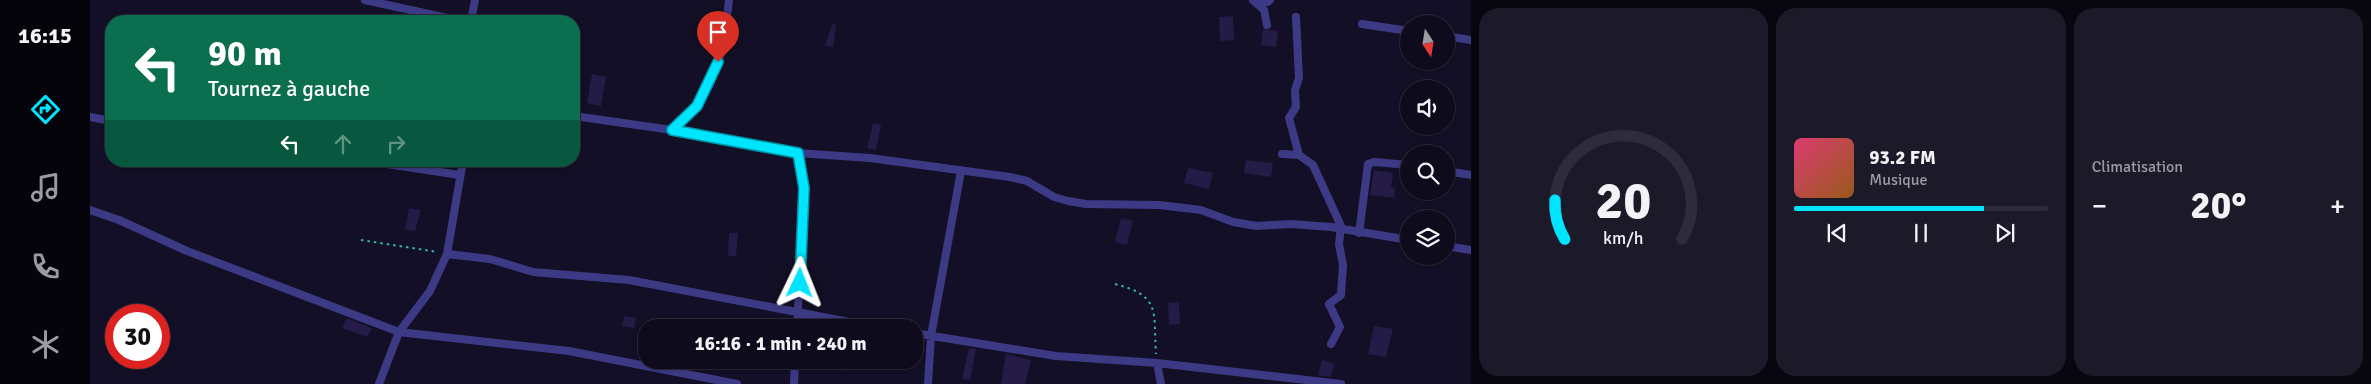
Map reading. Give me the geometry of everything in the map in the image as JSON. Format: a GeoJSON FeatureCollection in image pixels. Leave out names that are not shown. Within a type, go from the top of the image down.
{"type":"FeatureCollection","features":[{"type":"Feature","properties":{"kind":"street"},"geometry":{"type":"LineString","coordinates":[[365,0],[394,3],[439,15]]}},
{"type":"Feature","properties":{"kind":"street"},"geometry":{"type":"LineString","coordinates":[[472,15],[475,0]]}},
{"type":"Feature","properties":{"kind":"street"},"geometry":{"type":"LineString","coordinates":[[672,130],[697,106],[713,75],[723,49],[729,0]]}},
{"type":"Feature","properties":{"kind":"street"},"geometry":{"type":"LineString","coordinates":[[1255,1],[1268,2],[1270,0]]}},
{"type":"Feature","properties":{"kind":"street"},"geometry":{"type":"LineString","coordinates":[[1255,1],[1264,10],[1268,25]]}},
{"type":"Feature","properties":{"kind":"street"},"geometry":{"type":"LineString","coordinates":[[1296,17],[1299,78],[1295,90],[1296,108],[1289,118],[1299,155]]}},
{"type":"Feature","properties":{"kind":"street"},"geometry":{"type":"LineString","coordinates":[[1362,24],[1400,30]]}},
{"type":"Feature","properties":{"kind":"street"},"geometry":{"type":"LineString","coordinates":[[1455,37],[1471,40]]}},
{"type":"Feature","properties":{"kind":"street"},"geometry":{"type":"LineString","coordinates":[[90,117],[105,120]]}},
{"type":"Feature","properties":{"kind":"street"},"geometry":{"type":"LineString","coordinates":[[580,117],[672,130],[798,153],[870,158],[1027,181],[1054,197],[1086,204],[1159,206],[1201,210],[1233,222],[1257,226],[1290,224],[1340,229],[1400,239]]}},
{"type":"Feature","properties":{"kind":"street"},"geometry":{"type":"LineString","coordinates":[[798,153],[804,188],[798,319]]}},
{"type":"Feature","properties":{"kind":"street"},"geometry":{"type":"LineString","coordinates":[[1282,154],[1299,155],[1313,164],[1340,229],[1339,244],[1343,265],[1341,295],[1329,304],[1340,327],[1332,344]]}},
{"type":"Feature","properties":{"kind":"street"},"geometry":{"type":"LineString","coordinates":[[1358,233],[1368,164],[1374,162],[1400,164]]}},
{"type":"Feature","properties":{"kind":"street"},"geometry":{"type":"LineString","coordinates":[[407,167],[460,175]]}},
{"type":"Feature","properties":{"kind":"street"},"geometry":{"type":"LineString","coordinates":[[379,384],[399,332],[430,291],[448,254],[461,167]]}},
{"type":"Feature","properties":{"kind":"street"},"geometry":{"type":"LineString","coordinates":[[928,384],[931,336],[961,171]]}},
{"type":"Feature","properties":{"kind":"street"},"geometry":{"type":"LineString","coordinates":[[1455,172],[1471,175]]}},
{"type":"Feature","properties":{"kind":"street"},"geometry":{"type":"LineString","coordinates":[[90,210],[119,220],[188,251],[399,332],[569,351],[737,384]]}},
{"type":"Feature","properties":{"kind":"street"},"geometry":{"type":"LineString","coordinates":[[1455,247],[1471,250]]}},
{"type":"Feature","properties":{"kind":"street"},"geometry":{"type":"LineString","coordinates":[[448,254],[490,259],[533,272],[629,280],[828,319]]}},
{"type":"Feature","properties":{"kind":"street"},"geometry":{"type":"LineString","coordinates":[[923,335],[1056,356],[1157,364],[1341,384]]}},
{"type":"Feature","properties":{"kind":"street"},"geometry":{"type":"LineString","coordinates":[[1157,364],[1161,384]]}},
{"type":"Feature","properties":{"kind":"street"},"geometry":{"type":"LineString","coordinates":[[794,384],[795,369]]}},
{"type":"Feature","properties":{"kind":"path"},"geometry":{"type":"LineString","coordinates":[[361,240],[448,254]]}},
{"type":"Feature","properties":{"kind":"path"},"geometry":{"type":"LineString","coordinates":[[1115,284],[1138,290],[1148,298],[1153,309],[1157,364]]}},
{"type":"Feature","properties":{"kind":"building"},"geometry":{"type":"Polygon","coordinates":[[[1233,16],[1234,40],[1220,41],[1219,17],[1233,16]]]}},
{"type":"Feature","properties":{"kind":"building"},"geometry":{"type":"Polygon","coordinates":[[[832,24],[836,25],[833,47],[825,46],[832,24]]]}},
{"type":"Feature","properties":{"kind":"building"},"geometry":{"type":"Polygon","coordinates":[[[1263,29],[1278,31],[1276,47],[1261,45],[1263,29]]]}},
{"type":"Feature","properties":{"kind":"building"},"geometry":{"type":"Polygon","coordinates":[[[592,74],[606,77],[601,106],[587,103],[592,74]]]}},
{"type":"Feature","properties":{"kind":"building"},"geometry":{"type":"Polygon","coordinates":[[[873,123],[881,125],[876,150],[867,148],[873,123]]]}},
{"type":"Feature","properties":{"kind":"building"},"geometry":{"type":"Polygon","coordinates":[[[1246,160],[1273,163],[1271,177],[1244,173],[1246,160]]]}},
{"type":"Feature","properties":{"kind":"building"},"geometry":{"type":"Polygon","coordinates":[[[1188,168],[1213,173],[1209,189],[1184,183],[1188,168]]]}},
{"type":"Feature","properties":{"kind":"building"},"geometry":{"type":"Polygon","coordinates":[[[1374,170],[1393,173],[1391,187],[1395,188],[1394,198],[1370,195],[1374,170]]]}},
{"type":"Feature","properties":{"kind":"building"},"geometry":{"type":"Polygon","coordinates":[[[409,208],[421,210],[415,231],[405,230],[409,208]]]}},
{"type":"Feature","properties":{"kind":"building"},"geometry":{"type":"Polygon","coordinates":[[[1121,218],[1133,221],[1127,245],[1115,242],[1121,218]]]}},
{"type":"Feature","properties":{"kind":"building"},"geometry":{"type":"Polygon","coordinates":[[[729,233],[738,233],[736,256],[728,256],[729,233]]]}},
{"type":"Feature","properties":{"kind":"building"},"geometry":{"type":"Polygon","coordinates":[[[1179,302],[1180,324],[1169,325],[1168,303],[1179,302]]]}},
{"type":"Feature","properties":{"kind":"building"},"geometry":{"type":"Polygon","coordinates":[[[624,316],[636,318],[634,328],[622,326],[624,316]]]}},
{"type":"Feature","properties":{"kind":"building"},"geometry":{"type":"Polygon","coordinates":[[[347,318],[372,328],[367,337],[342,328],[347,318]]]}},
{"type":"Feature","properties":{"kind":"building"},"geometry":{"type":"Polygon","coordinates":[[[1374,326],[1393,329],[1386,357],[1368,354],[1374,326]]]}},
{"type":"Feature","properties":{"kind":"building"},"geometry":{"type":"Polygon","coordinates":[[[969,348],[976,349],[970,380],[962,379],[969,348]]]}},
{"type":"Feature","properties":{"kind":"building"},"geometry":{"type":"Polygon","coordinates":[[[1006,354],[1031,360],[1025,384],[1001,384],[1006,354]]]}},
{"type":"Feature","properties":{"kind":"building"},"geometry":{"type":"Polygon","coordinates":[[[1322,360],[1335,364],[1330,377],[1318,375],[1322,360]]]}},
{"type":"Feature","properties":{"kind":"route"},"geometry":{"type":"LineString","coordinates":[[718,62],[697,106],[672,130],[798,153],[804,188],[800,283]]}}]}
